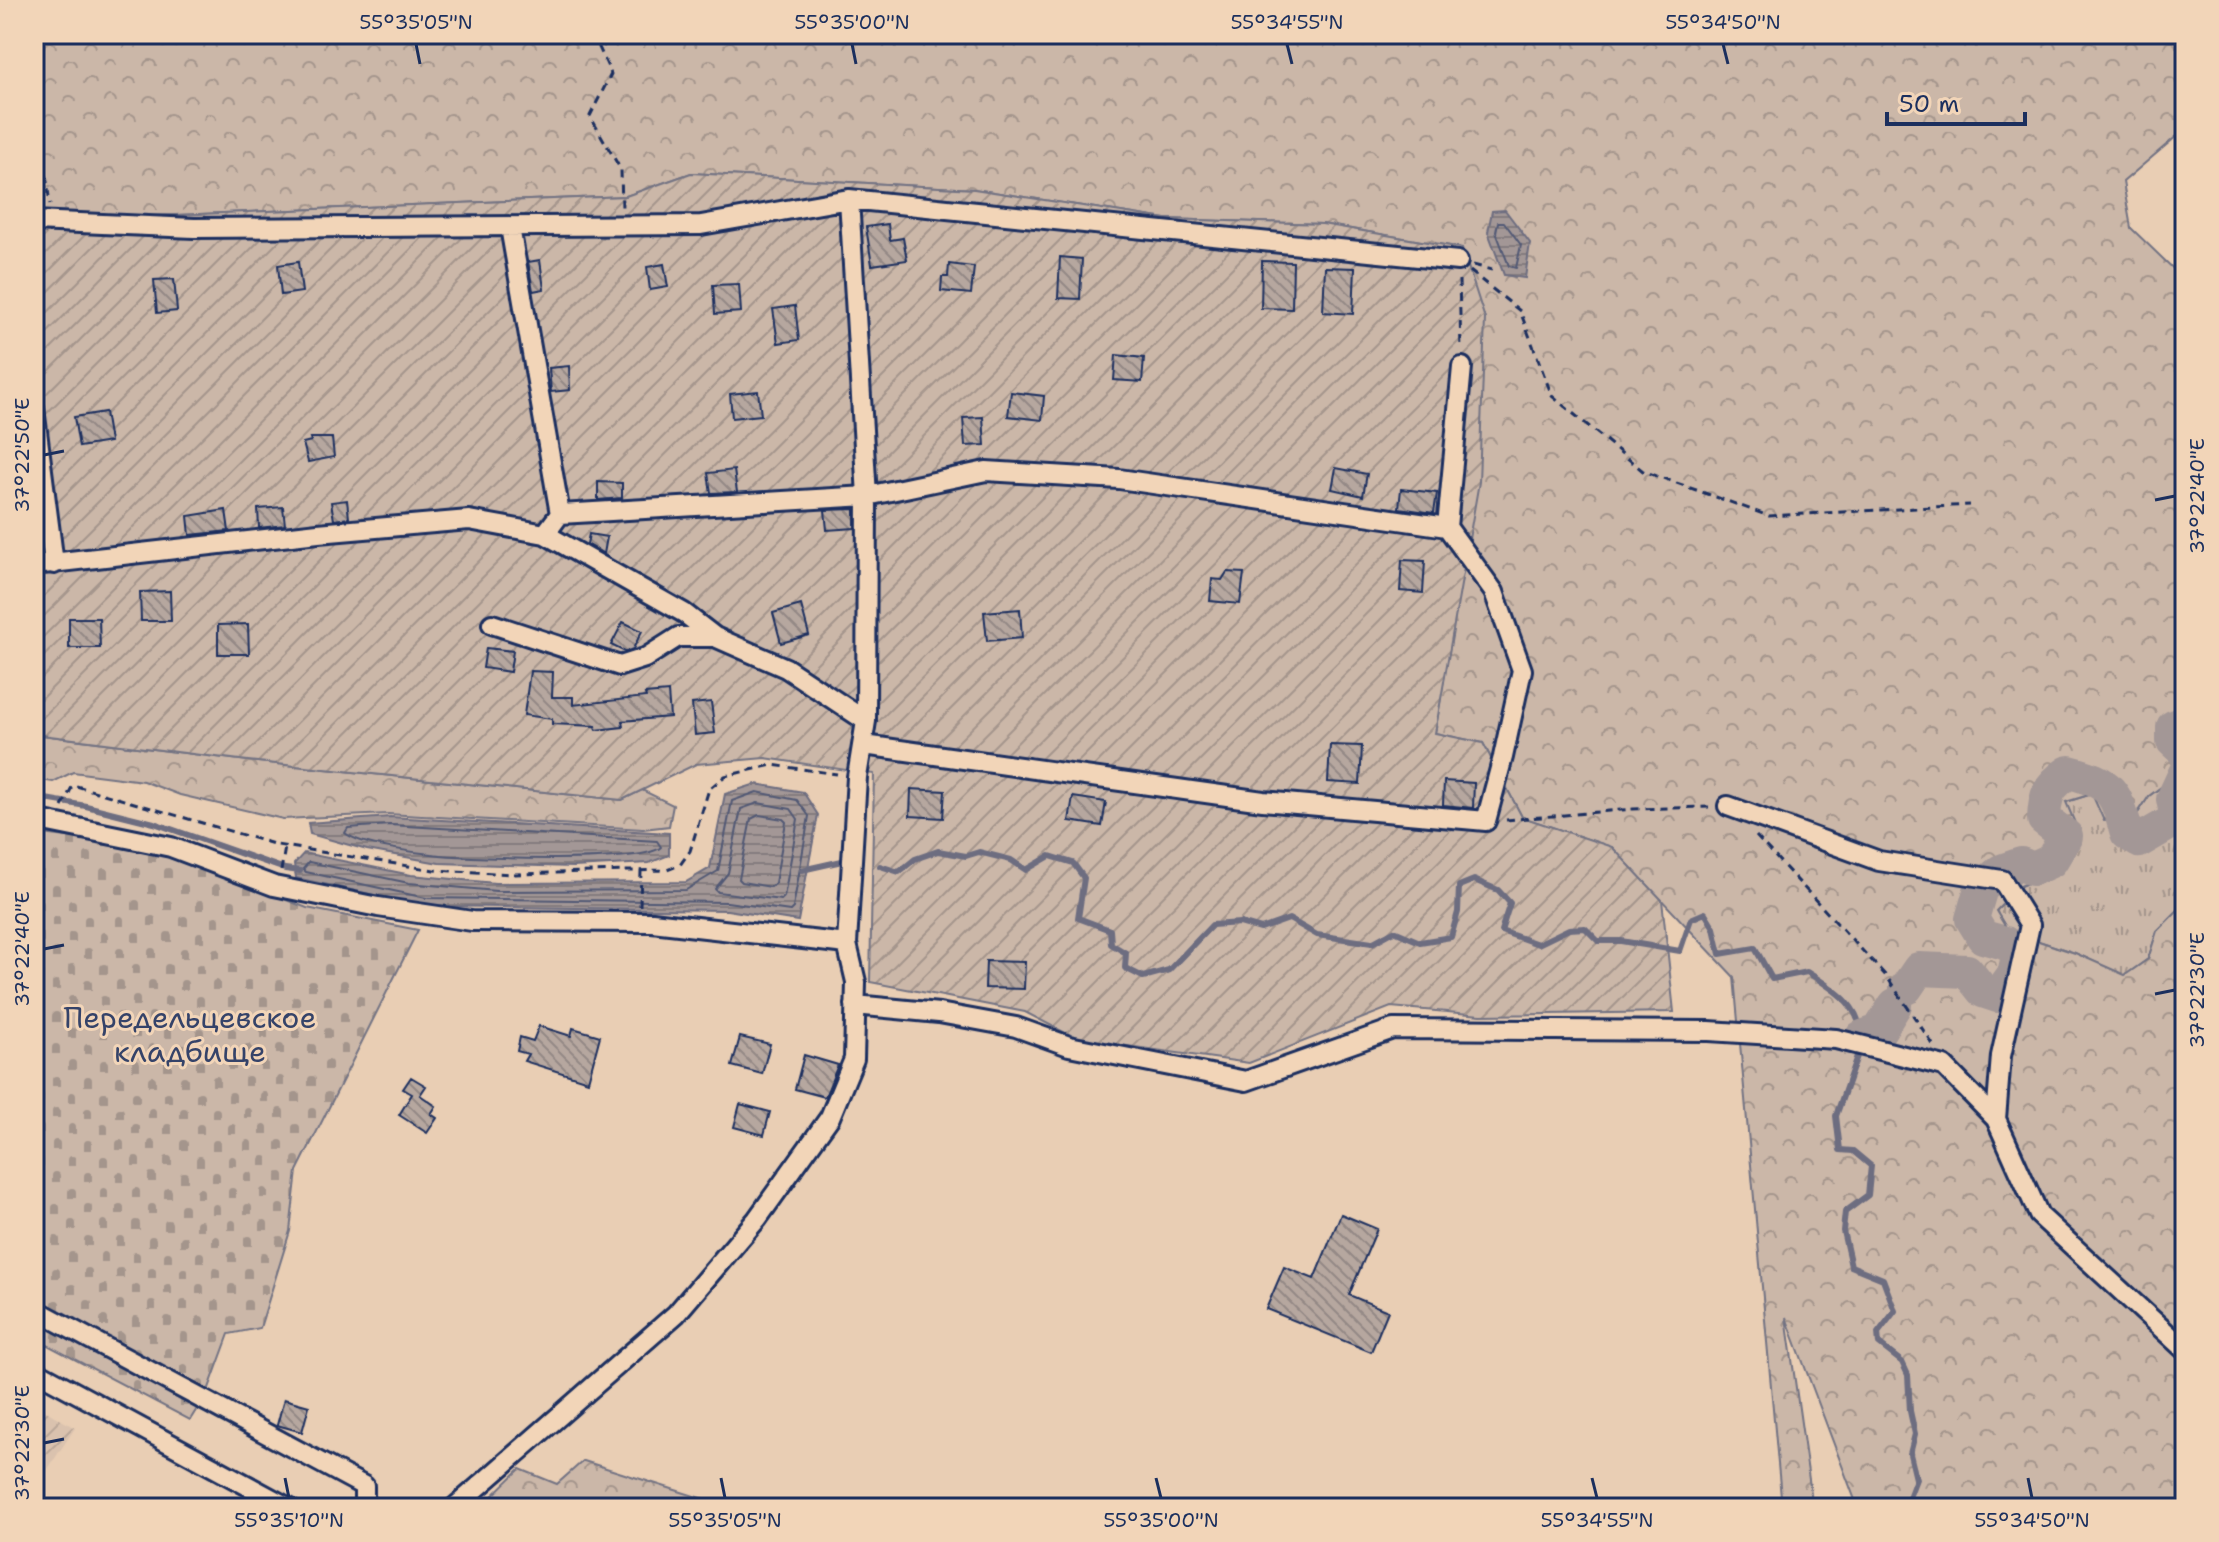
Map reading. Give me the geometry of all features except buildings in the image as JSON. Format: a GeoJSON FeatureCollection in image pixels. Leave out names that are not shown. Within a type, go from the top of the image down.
{"type":"FeatureCollection","features":[{"type":"Feature","properties":{"kind":"street"},"geometry":{"type":"LineString","coordinates":[[454,1508],[676,1314],[757,1219],[830,1117],[854,1059],[856,982],[847,944],[857,777],[866,721],[867,496],[849,199]]}},
{"type":"Feature","properties":{"kind":"street"},"geometry":{"type":"LineString","coordinates":[[43,221],[194,228],[701,225],[849,199],[1458,261]]}},
{"type":"Feature","properties":{"kind":"street"},"geometry":{"type":"LineString","coordinates":[[510,227],[560,514],[545,534]]}},
{"type":"Feature","properties":{"kind":"street"},"geometry":{"type":"LineString","coordinates":[[864,745],[1263,801],[1486,821],[1522,670],[1494,592],[1447,527],[1462,367]]}},
{"type":"Feature","properties":{"kind":"street"},"geometry":{"type":"LineString","coordinates":[[34,408],[54,564]]}},
{"type":"Feature","properties":{"kind":"street"},"geometry":{"type":"LineString","coordinates":[[560,514],[867,496],[986,471],[1119,479],[1447,527]]}},
{"type":"Feature","properties":{"kind":"street"},"geometry":{"type":"LineString","coordinates":[[34,565],[318,533],[469,520],[545,534],[684,613],[715,637],[786,668],[866,721]]}},
{"type":"Feature","properties":{"kind":"street"},"geometry":{"type":"LineString","coordinates":[[492,624],[620,666],[645,658],[678,637],[715,637]]}},
{"type":"Feature","properties":{"kind":"street"},"geometry":{"type":"LineString","coordinates":[[1728,806],[1879,861],[2002,880],[2030,925],[2001,1056],[1996,1119]]}},
{"type":"Feature","properties":{"kind":"street"},"geometry":{"type":"LineString","coordinates":[[34,819],[171,847],[274,886],[472,921],[652,922],[847,944]]}},
{"type":"Feature","properties":{"kind":"street"},"geometry":{"type":"LineString","coordinates":[[855,1005],[939,1013],[1016,1027],[1069,1046],[1246,1081],[1393,1029],[1709,1031],[1836,1039],[1944,1066],[1996,1119],[2039,1215],[2185,1350]]}},
{"type":"Feature","properties":{"kind":"street"},"geometry":{"type":"LineString","coordinates":[[34,1309],[364,1486],[364,1508]]}},
{"type":"Feature","properties":{"kind":"street"},"geometry":{"type":"LineString","coordinates":[[34,1370],[289,1508]]}},
{"type":"Feature","properties":{"kind":"path"},"geometry":{"type":"LineString","coordinates":[[604,34],[598,45],[611,74],[590,116],[621,170],[623,226]]}},
{"type":"Feature","properties":{"kind":"path"},"geometry":{"type":"LineString","coordinates":[[34,78],[43,221]]}},
{"type":"Feature","properties":{"kind":"path"},"geometry":{"type":"LineString","coordinates":[[1458,261],[1462,367]]}},
{"type":"Feature","properties":{"kind":"path"},"geometry":{"type":"LineString","coordinates":[[1458,261],[1520,311],[1552,396],[1643,471],[1769,516],[1970,505]]}},
{"type":"Feature","properties":{"kind":"path"},"geometry":{"type":"LineString","coordinates":[[60,811],[73,785],[285,847],[434,870],[515,874],[667,870],[680,865],[690,851],[709,789],[725,776],[772,765],[857,777]]}},
{"type":"Feature","properties":{"kind":"path"},"geometry":{"type":"LineString","coordinates":[[1486,821],[1633,809],[1728,806]]}},
{"type":"Feature","properties":{"kind":"path"},"geometry":{"type":"LineString","coordinates":[[1756,836],[1887,977],[1933,1042],[1944,1066]]}},
{"type":"Feature","properties":{"kind":"path"},"geometry":{"type":"LineString","coordinates":[[283,855],[285,847]]}},
{"type":"Feature","properties":{"kind":"path"},"geometry":{"type":"LineString","coordinates":[[640,906],[641,871]]}},
{"type":"Feature","properties":{"kind":"shaded area"},"geometry":{"type":"Polygon","coordinates":[[[34,1404],[75,1428],[34,1490],[34,1404]]]}},
{"type":"Feature","properties":{"kind":"green space"},"geometry":{"type":"Polygon","coordinates":[[[34,34],[2185,34],[2185,129],[2123,182],[2131,228],[2185,280],[2185,785],[2182,779],[2173,778],[2149,796],[2134,819],[2104,821],[2092,794],[2066,802],[2077,828],[2056,871],[2020,886],[1996,911],[2008,931],[2075,953],[2125,975],[2148,959],[2157,931],[2185,903],[2185,1508],[1858,1508],[1786,1317],[1813,1508],[1782,1508],[1734,977],[1612,847],[1522,817],[1483,743],[1435,733],[1453,626],[1462,248],[1322,224],[1166,219],[974,189],[691,173],[626,196],[34,221],[34,34]]]}},
{"type":"Feature","properties":{"kind":"green space"},"geometry":{"type":"Polygon","coordinates":[[[691,173],[974,189],[1166,219],[1322,224],[1462,248],[1485,319],[1479,482],[1435,733],[1483,743],[1522,817],[1612,847],[1662,900],[1674,1012],[1481,1015],[1391,1007],[1249,1063],[1077,1039],[1025,1012],[870,982],[874,774],[765,758],[696,764],[622,800],[248,761],[34,734],[34,221],[626,196],[691,173]]]}},
{"type":"Feature","properties":{"kind":"green space"},"geometry":{"type":"Polygon","coordinates":[[[34,734],[248,761],[622,800],[642,790],[673,805],[669,826],[643,829],[388,814],[283,819],[180,795],[143,781],[73,772],[53,782],[34,779],[34,734]]]}},
{"type":"Feature","properties":{"kind":"green space"},"geometry":{"type":"Polygon","coordinates":[[[2174,778],[2183,779],[2185,785],[2185,903],[2157,931],[2148,959],[2125,976],[2075,953],[2008,931],[1996,911],[2020,886],[2056,871],[2066,802],[2092,794],[2134,819],[2149,796],[2174,778]]]}},
{"type":"Feature","properties":{"kind":"green space","name":"Передельцевское кладбище"},"geometry":{"type":"Polygon","coordinates":[[[34,833],[126,844],[205,869],[307,908],[418,930],[297,1171],[290,1231],[260,1328],[229,1334],[208,1391],[190,1420],[34,1338],[34,833]]]}},
{"type":"Feature","properties":{"kind":"green space"},"geometry":{"type":"Polygon","coordinates":[[[583,1461],[732,1508],[480,1508],[520,1469],[557,1484],[583,1461]]]}},
{"type":"Feature","properties":{"kind":"water"},"geometry":{"type":"Polygon","coordinates":[[[1505,210],[1530,243],[1525,278],[1504,275],[1488,232],[1492,211],[1505,210]]]}},
{"type":"Feature","properties":{"kind":"water"},"geometry":{"type":"Polygon","coordinates":[[[756,784],[803,792],[818,815],[798,921],[727,910],[425,906],[296,878],[294,864],[304,853],[411,875],[495,883],[686,882],[710,868],[725,794],[756,784]]]}},
{"type":"Feature","properties":{"kind":"water"},"geometry":{"type":"Polygon","coordinates":[[[390,817],[669,833],[669,855],[649,863],[573,867],[439,863],[367,850],[310,834],[308,823],[390,817]]]}},
{"type":"Feature","properties":{"kind":"waterway"},"geometry":{"type":"LineString","coordinates":[[2185,722],[2173,727],[2173,741],[2185,752]]}},
{"type":"Feature","properties":{"kind":"waterway"},"geometry":{"type":"LineString","coordinates":[[1906,988],[1919,969],[1967,971],[1983,991],[1998,996],[2014,974],[2019,952],[2005,943],[1983,937],[1972,919],[1981,888],[2001,871],[2021,864],[2033,869],[2051,861],[2066,836],[2044,819],[2045,804],[2052,787],[2062,777],[2069,772],[2104,785],[2115,799],[2127,833],[2139,841],[2177,819],[2173,799],[2185,773]]}},
{"type":"Feature","properties":{"kind":"waterway"},"geometry":{"type":"LineString","coordinates":[[34,797],[154,823],[285,869],[300,871]]}},
{"type":"Feature","properties":{"kind":"waterway"},"geometry":{"type":"LineString","coordinates":[[880,866],[899,872],[915,859],[938,851],[966,856],[979,852],[1011,860],[1026,870],[1050,856],[1073,863],[1084,878],[1078,918],[1110,930],[1111,944],[1126,953],[1125,968],[1143,977],[1169,970],[1212,925],[1240,923],[1261,929],[1289,919],[1317,935],[1372,943],[1394,931],[1420,942],[1451,937],[1458,912],[1459,886],[1474,880],[1498,890],[1510,903],[1501,931],[1538,944],[1569,929],[1585,928],[1598,941],[1621,941],[1680,951],[1691,919],[1705,913],[1714,928],[1720,954],[1755,948],[1772,979],[1807,972],[1836,992],[1852,1008],[1857,1017],[1861,1041]]}},
{"type":"Feature","properties":{"kind":"waterway"},"geometry":{"type":"LineString","coordinates":[[802,870],[842,861]]}},
{"type":"Feature","properties":{"kind":"waterway"},"geometry":{"type":"LineString","coordinates":[[1862,1037],[1879,1031],[1895,1005]]}},
{"type":"Feature","properties":{"kind":"waterway"},"geometry":{"type":"LineString","coordinates":[[1857,1056],[1836,1116],[1840,1150],[1853,1151],[1871,1166],[1868,1195],[1845,1212],[1843,1231],[1851,1266],[1883,1279],[1895,1311],[1878,1333],[1879,1344],[1902,1362],[1908,1375],[1915,1434],[1910,1454],[1916,1479],[1905,1508]]}}]}
